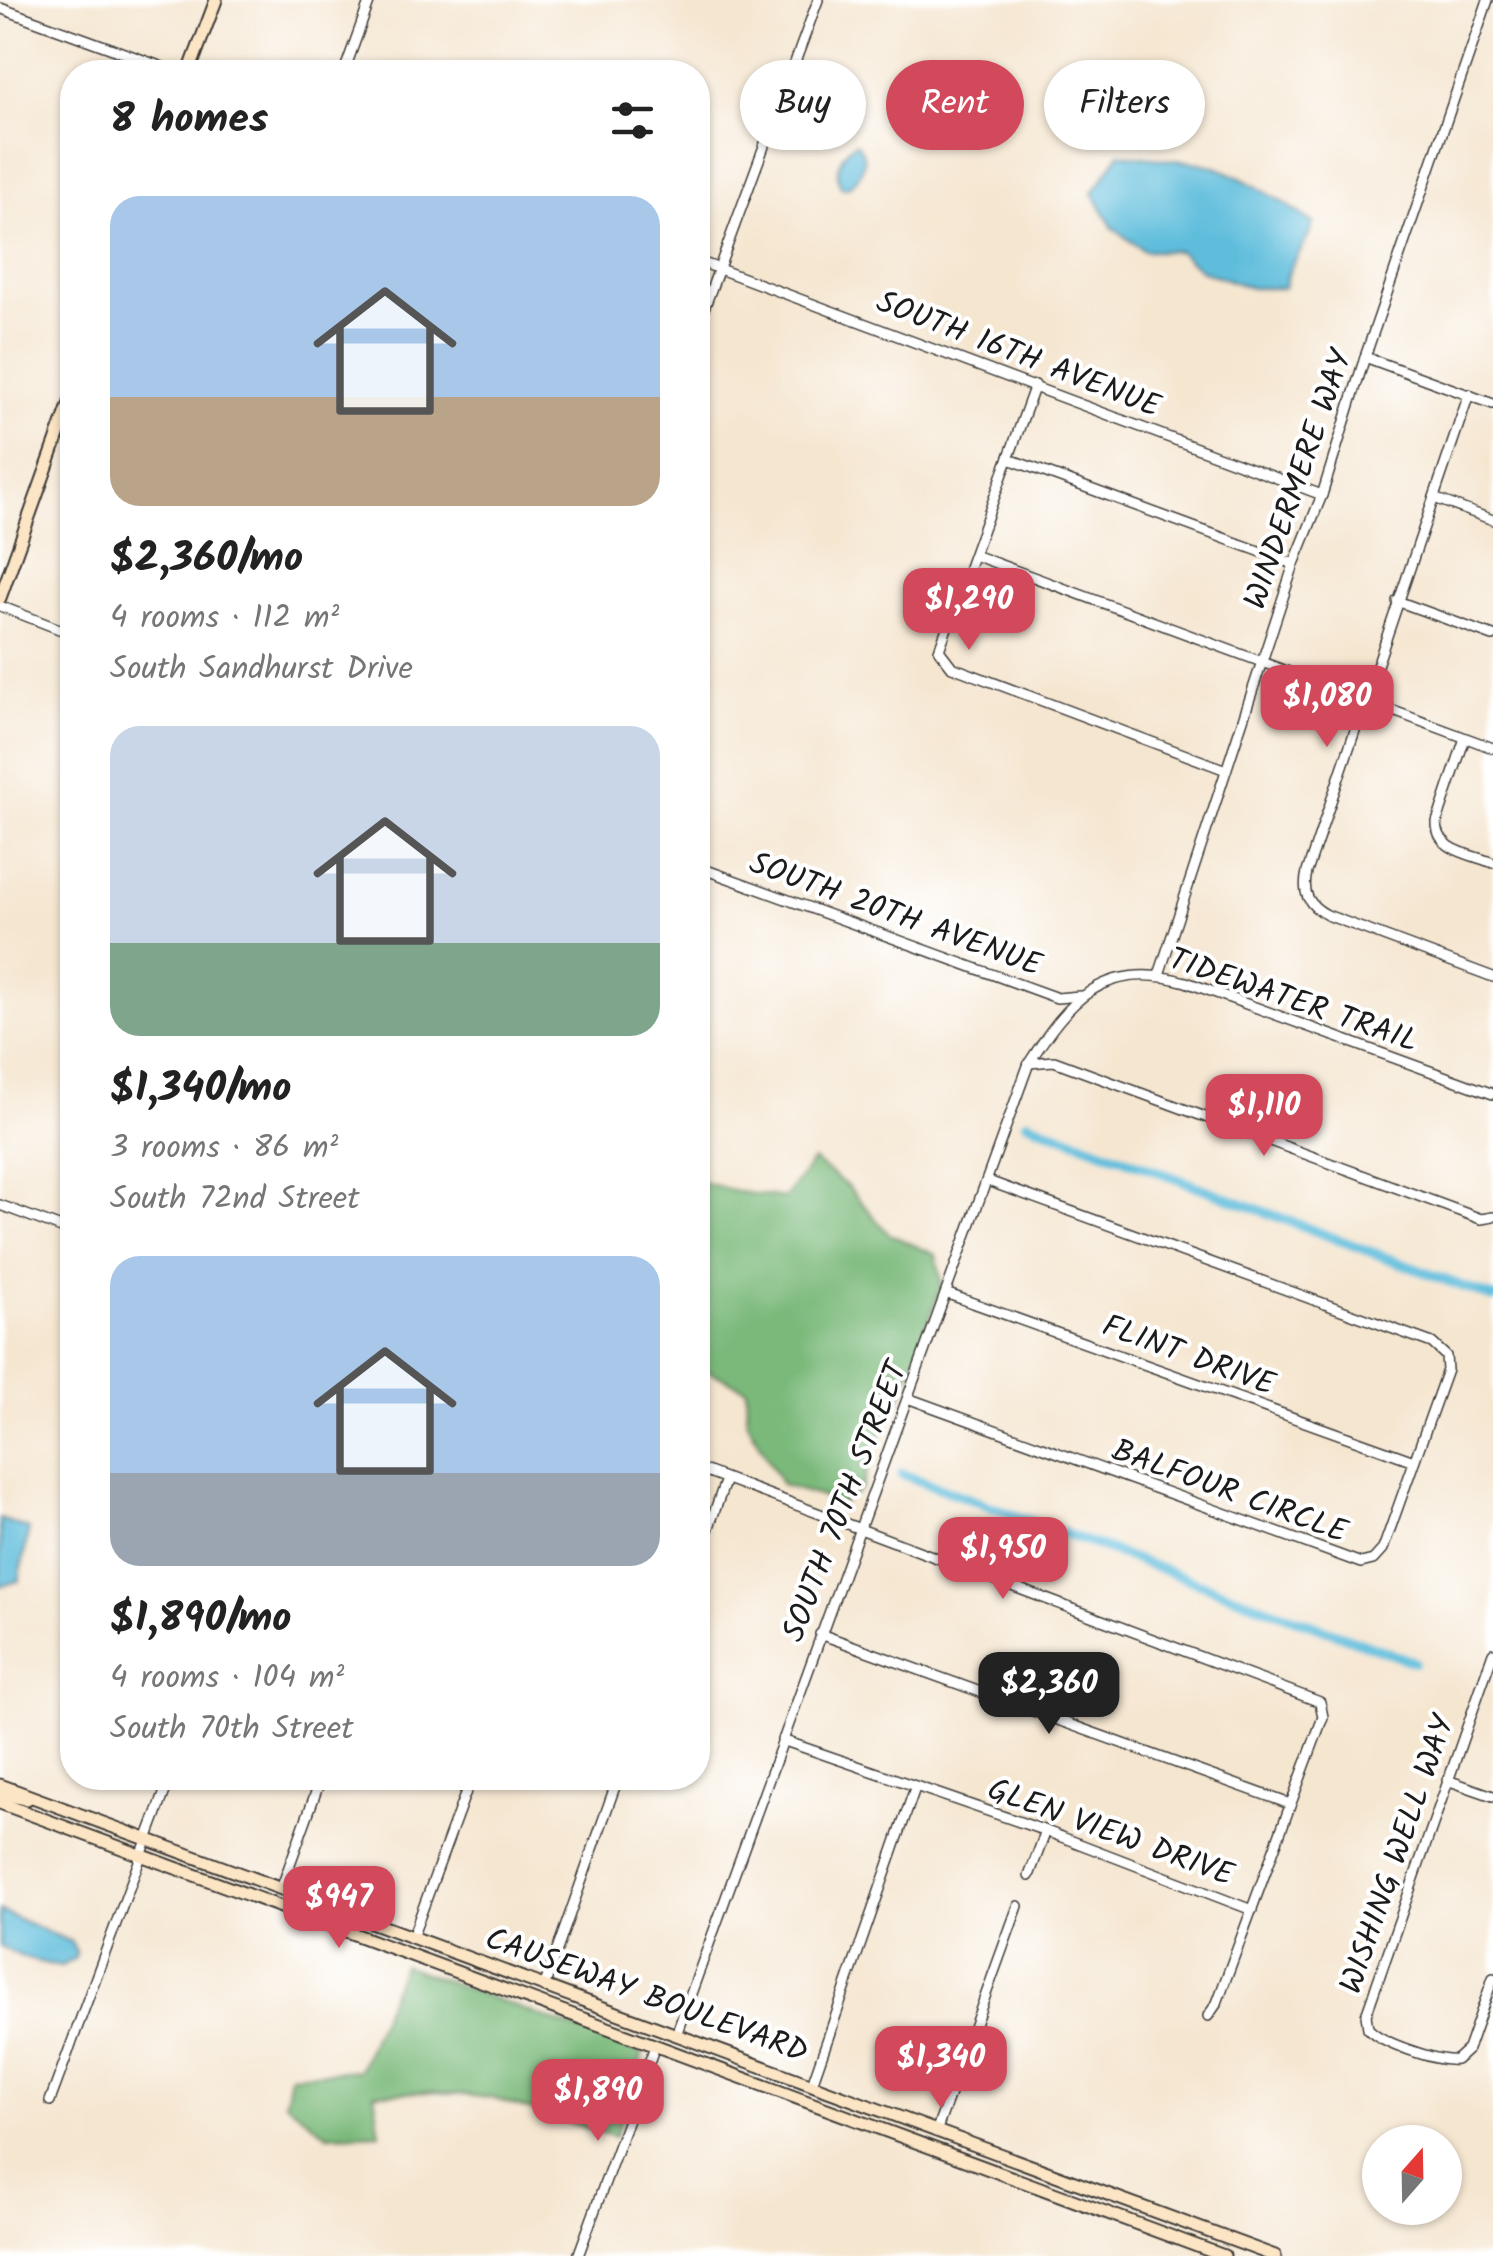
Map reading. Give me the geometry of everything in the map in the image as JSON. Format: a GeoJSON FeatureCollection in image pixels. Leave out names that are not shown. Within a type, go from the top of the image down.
{"type":"FeatureCollection","features":[{"type":"Feature","properties":{"kind":"main road"},"geometry":{"type":"LineString","coordinates":[[194,60],[216,0]]}},
{"type":"Feature","properties":{"kind":"main road"},"geometry":{"type":"LineString","coordinates":[[0,598],[60,430]]}},
{"type":"Feature","properties":{"kind":"main road","name":"CAUSEWAY BOULEVARD"},"geometry":{"type":"LineString","coordinates":[[0,1785],[1275,2256]]}},
{"type":"Feature","properties":{"kind":"main road"},"geometry":{"type":"LineString","coordinates":[[0,1794],[36,1798]]}},
{"type":"Feature","properties":{"kind":"main road","name":"CAUSEWAY BOULEVARD"},"geometry":{"type":"LineString","coordinates":[[0,1804],[1224,2256]]}},
{"type":"Feature","properties":{"kind":"main road"},"geometry":{"type":"LineString","coordinates":[[655,2046],[661,2029]]}},
{"type":"Feature","properties":{"kind":"main road"},"geometry":{"type":"LineString","coordinates":[[670,2052],[676,2035]]}},
{"type":"Feature","properties":{"kind":"street"},"geometry":{"type":"LineString","coordinates":[[348,60],[370,0]]}},
{"type":"Feature","properties":{"kind":"street"},"geometry":{"type":"LineString","coordinates":[[710,286],[818,0]]}},
{"type":"Feature","properties":{"kind":"street","name":"WINDERMERE WAY"},"geometry":{"type":"LineString","coordinates":[[1158,976],[1294,564],[1322,494],[1488,0]]}},
{"type":"Feature","properties":{"kind":"street"},"geometry":{"type":"LineString","coordinates":[[0,8],[143,60]]}},
{"type":"Feature","properties":{"kind":"street","name":"SOUTH 16TH AVENUE"},"geometry":{"type":"LineString","coordinates":[[710,265],[1322,494]]}},
{"type":"Feature","properties":{"kind":"street"},"geometry":{"type":"LineString","coordinates":[[1366,357],[1493,404]]}},
{"type":"Feature","properties":{"kind":"street"},"geometry":{"type":"LineString","coordinates":[[1035,385],[939,650],[952,667],[1226,770]]}},
{"type":"Feature","properties":{"kind":"street"},"geometry":{"type":"LineString","coordinates":[[1468,394],[1305,878],[1308,901],[1327,915],[1493,978]]}},
{"type":"Feature","properties":{"kind":"street"},"geometry":{"type":"LineString","coordinates":[[1009,459],[1294,564]]}},
{"type":"Feature","properties":{"kind":"street"},"geometry":{"type":"LineString","coordinates":[[1434,498],[1493,520]]}},
{"type":"Feature","properties":{"kind":"street"},"geometry":{"type":"LineString","coordinates":[[974,555],[1493,748]]}},
{"type":"Feature","properties":{"kind":"street"},"geometry":{"type":"LineString","coordinates":[[1397,602],[1493,636]]}},
{"type":"Feature","properties":{"kind":"street"},"geometry":{"type":"LineString","coordinates":[[0,606],[60,629]]}},
{"type":"Feature","properties":{"kind":"street"},"geometry":{"type":"LineString","coordinates":[[1465,738],[1437,822],[1438,834],[1446,845],[1493,863]]}},
{"type":"Feature","properties":{"kind":"street","name":"SOUTH 20TH AVENUE"},"geometry":{"type":"LineString","coordinates":[[710,871],[1057,998],[1080,996]]}},
{"type":"Feature","properties":{"kind":"street","name":"TIDEWATER TRAIL"},"geometry":{"type":"LineString","coordinates":[[1080,996],[1105,983],[1158,976],[1186,982],[1493,1094]]}},
{"type":"Feature","properties":{"kind":"street","name":"SOUTH 70TH STREET"},"geometry":{"type":"LineString","coordinates":[[676,2035],[1030,1063],[1056,1022],[1080,996]]}},
{"type":"Feature","properties":{"kind":"street"},"geometry":{"type":"LineString","coordinates":[[1030,1063],[1054,1061],[1482,1219],[1493,1217]]}},
{"type":"Feature","properties":{"kind":"street","name":"BALFOUR CIRCLE"},"geometry":{"type":"LineString","coordinates":[[910,1399],[1362,1564],[1373,1560],[1382,1549],[1447,1370],[1446,1356],[1437,1346],[988,1181]]}},
{"type":"Feature","properties":{"kind":"street"},"geometry":{"type":"LineString","coordinates":[[0,1205],[60,1228]]}},
{"type":"Feature","properties":{"kind":"street","name":"FLINT DRIVE"},"geometry":{"type":"LineString","coordinates":[[948,1294],[1414,1460]]}},
{"type":"Feature","properties":{"kind":"street"},"geometry":{"type":"LineString","coordinates":[[710,1472],[1320,1702],[1323,1717],[1252,1910],[1208,2016]]}},
{"type":"Feature","properties":{"kind":"street"},"geometry":{"type":"LineString","coordinates":[[710,1524],[726,1478]]}},
{"type":"Feature","properties":{"kind":"street"},"geometry":{"type":"LineString","coordinates":[[820,1634],[1290,1804]]}},
{"type":"Feature","properties":{"kind":"street","name":"WISHING WELL WAY"},"geometry":{"type":"LineString","coordinates":[[1493,1652],[1490,1671],[1447,1780],[1366,2015],[1368,2028],[1374,2035],[1452,2061],[1468,2049],[1493,1978]]}},
{"type":"Feature","properties":{"kind":"street","name":"GLEN VIEW DRIVE"},"geometry":{"type":"LineString","coordinates":[[782,1740],[1046,1831],[1252,1910]]}},
{"type":"Feature","properties":{"kind":"street"},"geometry":{"type":"LineString","coordinates":[[1447,1780],[1493,1796]]}},
{"type":"Feature","properties":{"kind":"street"},"geometry":{"type":"LineString","coordinates":[[812,2084],[915,1788]]}},
{"type":"Feature","properties":{"kind":"street"},"geometry":{"type":"LineString","coordinates":[[50,2102],[166,1790]]}},
{"type":"Feature","properties":{"kind":"street"},"geometry":{"type":"LineString","coordinates":[[281,1890],[318,1790]]}},
{"type":"Feature","properties":{"kind":"street"},"geometry":{"type":"LineString","coordinates":[[412,1938],[467,1790]]}},
{"type":"Feature","properties":{"kind":"street"},"geometry":{"type":"LineString","coordinates":[[544,1987],[614,1790]]}},
{"type":"Feature","properties":{"kind":"street"},"geometry":{"type":"LineString","coordinates":[[1029,1876],[1046,1831]]}},
{"type":"Feature","properties":{"kind":"street"},"geometry":{"type":"LineString","coordinates":[[936,2132],[1018,1906]]}},
{"type":"Feature","properties":{"kind":"street"},"geometry":{"type":"LineString","coordinates":[[578,2256],[655,2046]]}},
{"type":"Feature","properties":{"kind":"street"},"geometry":{"type":"LineString","coordinates":[[1078,2202],[1084,2186]]}},
{"type":"Feature","properties":{"kind":"green space"},"geometry":{"type":"Polygon","coordinates":[[[813,1160],[848,1187],[889,1234],[936,1255],[942,1284],[901,1397],[876,1442],[862,1488],[842,1503],[782,1485],[747,1421],[746,1388],[710,1372],[710,1184],[785,1198],[813,1160]]]}},
{"type":"Feature","properties":{"kind":"green space"},"geometry":{"type":"Polygon","coordinates":[[[403,1965],[643,2054],[615,2137],[491,2098],[437,2092],[374,2093],[380,2133],[328,2135],[285,2102],[290,2075],[359,2070],[403,1965]]]}},
{"type":"Feature","properties":{"kind":"water"},"geometry":{"type":"Polygon","coordinates":[[[861,150],[863,160],[856,179],[846,188],[841,187],[838,175],[846,152],[861,150]]]}},
{"type":"Feature","properties":{"kind":"water"},"geometry":{"type":"Polygon","coordinates":[[[1120,153],[1213,166],[1258,188],[1313,223],[1284,288],[1251,288],[1202,271],[1178,251],[1144,251],[1113,228],[1093,193],[1120,153]]]}},
{"type":"Feature","properties":{"kind":"water"},"geometry":{"type":"Polygon","coordinates":[[[0,1519],[29,1529],[19,1581],[0,1586],[0,1519]]]}},
{"type":"Feature","properties":{"kind":"water"},"geometry":{"type":"Polygon","coordinates":[[[0,1911],[71,1942],[75,1958],[60,1967],[0,1947],[0,1911]]]}},
{"type":"Feature","properties":{"kind":"waterway"},"geometry":{"type":"LineString","coordinates":[[1027,1122],[1493,1298]]}},
{"type":"Feature","properties":{"kind":"waterway"},"geometry":{"type":"LineString","coordinates":[[902,1474],[1414,1662]]}}]}
